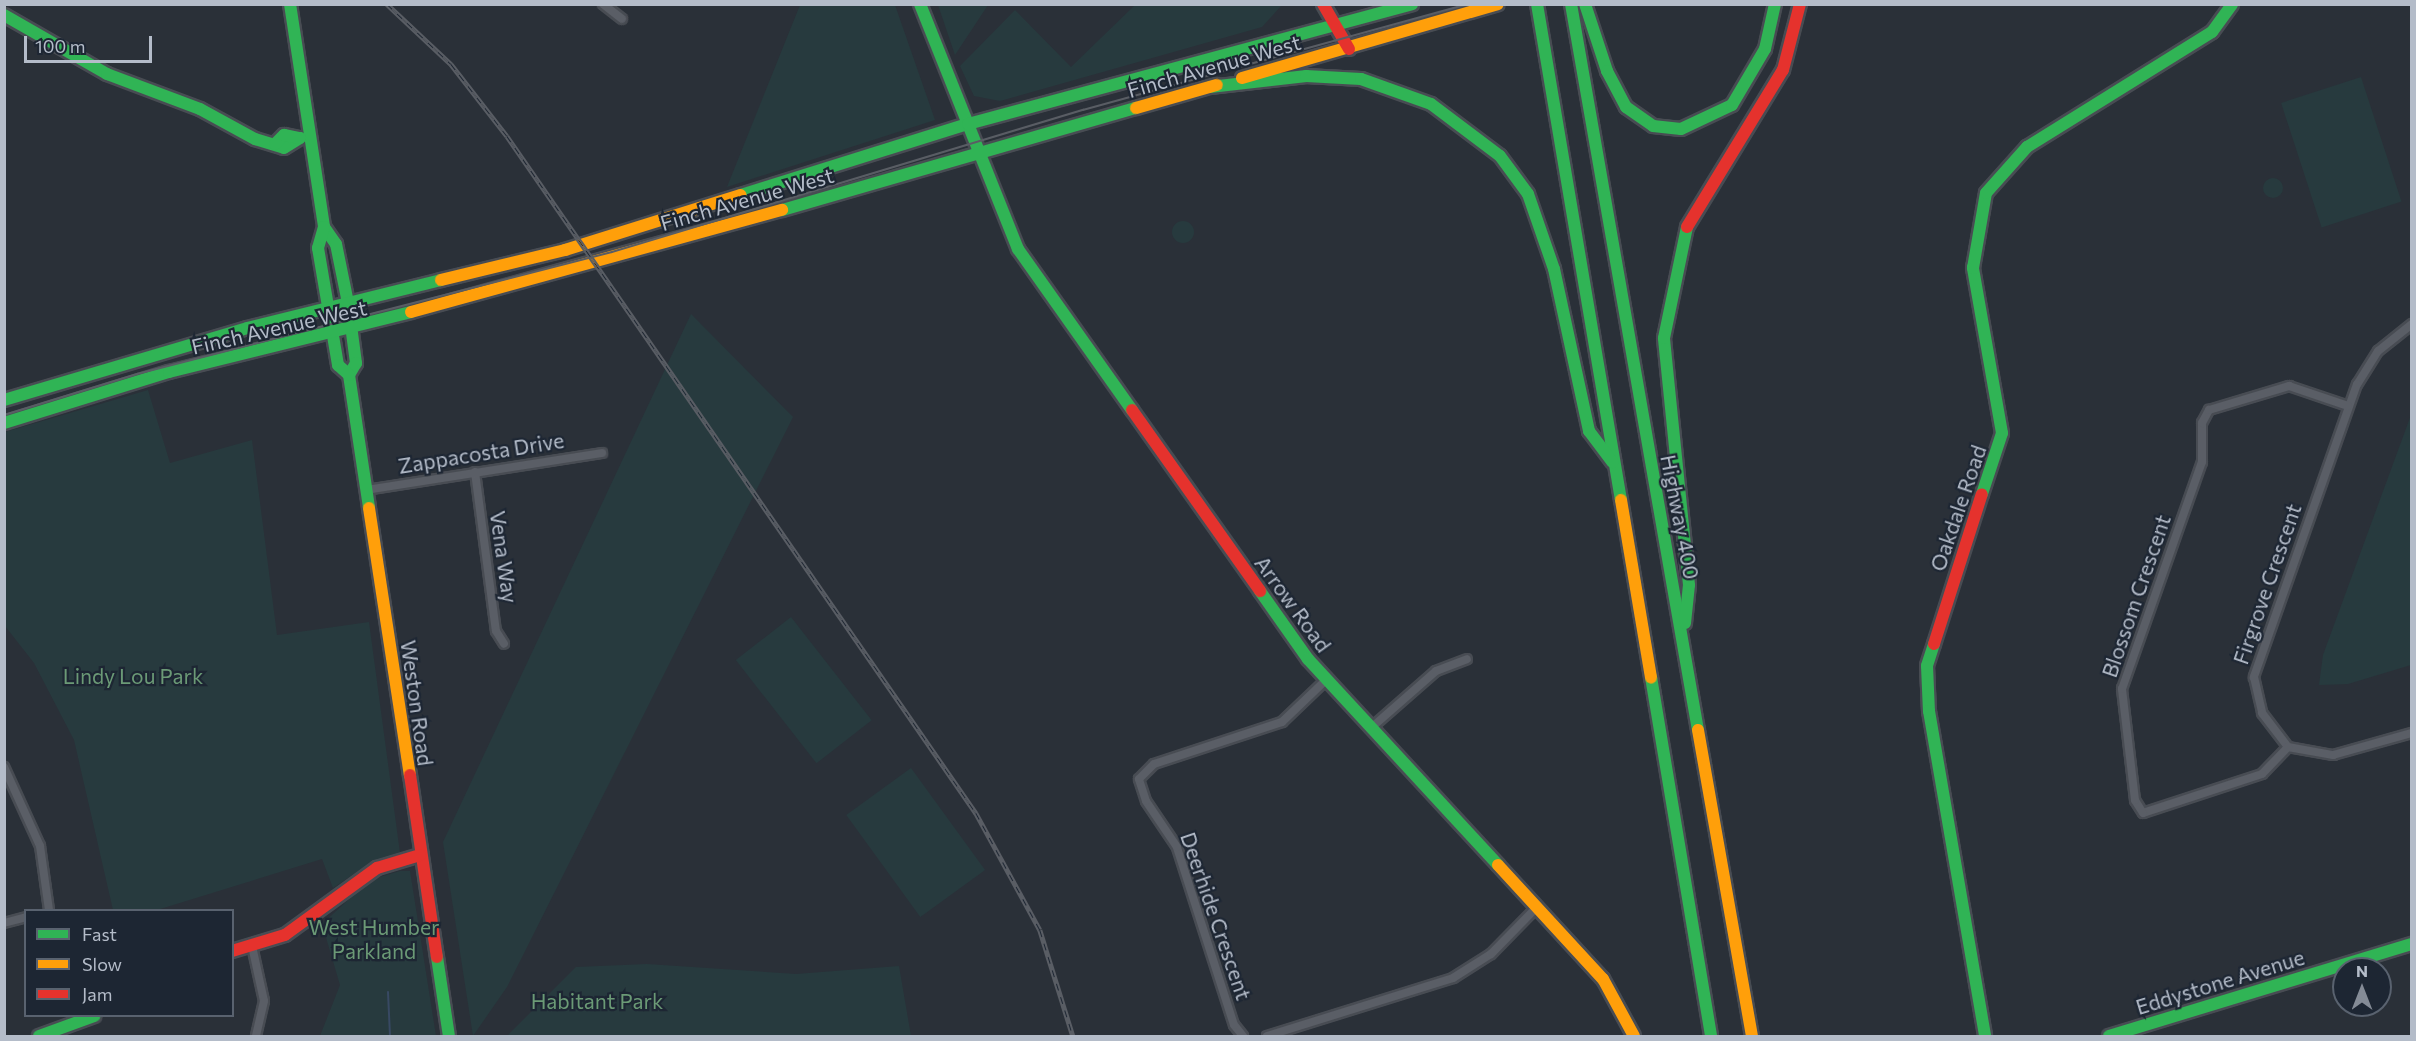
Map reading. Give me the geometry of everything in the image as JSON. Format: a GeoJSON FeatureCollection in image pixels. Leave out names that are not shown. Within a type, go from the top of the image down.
{"type":"FeatureCollection","features":[{"type":"Feature","properties":{"kind":"main road","name":"Weston Road"},"geometry":{"type":"LineString","coordinates":[[283,4],[289,11],[303,137],[324,227],[336,244],[348,303],[356,363],[349,375],[449,1036]]}},
{"type":"Feature","properties":{"kind":"main road","name":"Arrow Road"},"geometry":{"type":"LineString","coordinates":[[920,4],[1018,249],[1326,680],[1538,906],[1610,987],[1634,1036]]}},
{"type":"Feature","properties":{"kind":"main road"},"geometry":{"type":"LineString","coordinates":[[1323,4],[1349,49]]}},
{"type":"Feature","properties":{"kind":"main road","name":"Finch Avenue West"},"geometry":{"type":"LineString","coordinates":[[4,400],[330,307],[565,250],[968,124],[1412,4]]}},
{"type":"Feature","properties":{"kind":"main road","name":"Finch Avenue West"},"geometry":{"type":"LineString","coordinates":[[4,423],[142,380],[334,332],[351,330],[980,151],[1349,49],[1498,4]]}},
{"type":"Feature","properties":{"kind":"main road"},"geometry":{"type":"LineString","coordinates":[[1533,4],[1542,32]]}},
{"type":"Feature","properties":{"kind":"main road"},"geometry":{"type":"LineString","coordinates":[[1537,4],[1711,1036]]}},
{"type":"Feature","properties":{"kind":"main road","name":"Highway 400"},"geometry":{"type":"LineString","coordinates":[[1571,4],[1752,1036]]}},
{"type":"Feature","properties":{"kind":"main road"},"geometry":{"type":"LineString","coordinates":[[1585,4],[1607,71],[1626,107],[1653,126],[1681,129],[1732,105],[1765,49],[1775,4]]}},
{"type":"Feature","properties":{"kind":"main road"},"geometry":{"type":"LineString","coordinates":[[1683,638],[1689,585],[1664,338],[1671,285],[1688,223],[1702,196],[1783,70],[1800,4]]}},
{"type":"Feature","properties":{"kind":"main road","name":"Oakdale Road"},"geometry":{"type":"LineString","coordinates":[[1985,1036],[1929,711],[1927,666],[2002,433],[1973,268],[1976,228],[1986,193],[2027,147],[2212,32],[2232,4]]}},
{"type":"Feature","properties":{"kind":"main road"},"geometry":{"type":"LineString","coordinates":[[4,15],[107,74],[275,144],[284,135],[303,137]]}},
{"type":"Feature","properties":{"kind":"main road"},"geometry":{"type":"LineString","coordinates":[[1210,87],[1306,76],[1361,79],[1431,104],[1500,156],[1528,194],[1554,269],[1589,430],[1614,464]]}},
{"type":"Feature","properties":{"kind":"main road","name":"Weston Road"},"geometry":{"type":"LineString","coordinates":[[324,227],[318,248],[330,307],[338,365],[349,375]]}},
{"type":"Feature","properties":{"kind":"main road"},"geometry":{"type":"LineString","coordinates":[[234,950],[252,946],[308,921],[377,868],[420,855]]}},
{"type":"Feature","properties":{"kind":"main road","name":"Eddystone Avenue"},"geometry":{"type":"LineString","coordinates":[[2109,1036],[2412,944]]}},
{"type":"Feature","properties":{"kind":"main road"},"geometry":{"type":"LineString","coordinates":[[39,1036],[88,1017]]}},
{"type":"Feature","properties":{"kind":"street"},"geometry":{"type":"LineString","coordinates":[[603,4],[622,19]]}},
{"type":"Feature","properties":{"kind":"street","name":"Firgrove Crescent"},"geometry":{"type":"LineString","coordinates":[[2288,747],[2258,705],[2255,667],[2348,406],[2371,360],[2412,324]]}},
{"type":"Feature","properties":{"kind":"street","name":"Blossom Crescent"},"geometry":{"type":"LineString","coordinates":[[2288,747],[2262,774],[2144,813],[2135,800],[2122,689],[2202,462],[2202,423],[2210,410],[2289,386],[2348,406]]}},
{"type":"Feature","properties":{"kind":"street","name":"Zappacosta Drive"},"geometry":{"type":"LineString","coordinates":[[366,490],[602,453]]}},
{"type":"Feature","properties":{"kind":"street","name":"Vena Way"},"geometry":{"type":"LineString","coordinates":[[476,472],[496,631],[504,644]]}},
{"type":"Feature","properties":{"kind":"street"},"geometry":{"type":"LineString","coordinates":[[1371,728],[1436,671],[1467,659]]}},
{"type":"Feature","properties":{"kind":"street","name":"Deerhide Crescent"},"geometry":{"type":"LineString","coordinates":[[1243,1036],[1234,1025],[1177,847],[1146,801],[1139,779],[1154,764],[1282,722],[1326,680]]}},
{"type":"Feature","properties":{"kind":"street"},"geometry":{"type":"LineString","coordinates":[[2288,747],[2333,755],[2412,733]]}},
{"type":"Feature","properties":{"kind":"street"},"geometry":{"type":"LineString","coordinates":[[4,767],[37,837],[48,909]]}},
{"type":"Feature","properties":{"kind":"street"},"geometry":{"type":"LineString","coordinates":[[1267,1036],[1453,978],[1491,954],[1538,906]]}},
{"type":"Feature","properties":{"kind":"street"},"geometry":{"type":"LineString","coordinates":[[4,923],[24,918]]}},
{"type":"Feature","properties":{"kind":"street"},"geometry":{"type":"LineString","coordinates":[[252,946],[264,1001],[256,1036]]}},
{"type":"Feature","properties":{"kind":"green space"},"geometry":{"type":"Polygon","coordinates":[[[800,5],[895,5],[935,120],[727,187],[800,5]]]}},
{"type":"Feature","properties":{"kind":"green space"},"geometry":{"type":"Polygon","coordinates":[[[938,5],[988,5],[955,55],[938,5]]]}},
{"type":"Feature","properties":{"kind":"green space"},"geometry":{"type":"Polygon","coordinates":[[[1135,5],[1281,6],[1262,27],[1000,101],[974,96],[960,66],[1015,10],[1071,67],[1135,5]]]}},
{"type":"Feature","properties":{"kind":"green space"},"geometry":{"type":"Polygon","coordinates":[[[2361,77],[2401,202],[2322,228],[2281,103],[2361,77]]]}},
{"type":"Feature","properties":{"kind":"green space"},"geometry":{"type":"Polygon","coordinates":[[[2273,178],[2280,181],[2283,188],[2280,195],[2273,198],[2266,195],[2263,188],[2266,181],[2273,178]]]}},
{"type":"Feature","properties":{"kind":"green space"},"geometry":{"type":"Polygon","coordinates":[[[1183,221],[1193,228],[1194,232],[1187,242],[1183,243],[1173,236],[1172,232],[1179,222],[1183,221]]]}},
{"type":"Feature","properties":{"kind":"green space"},"geometry":{"type":"Polygon","coordinates":[[[691,314],[793,417],[507,987],[473,1036],[443,842],[691,314]]]}},
{"type":"Feature","properties":{"kind":"green space","name":"Lindy Lou Park"},"geometry":{"type":"Polygon","coordinates":[[[148,390],[170,463],[252,440],[277,635],[369,622],[400,853],[373,861],[333,888],[322,859],[160,909],[113,909],[74,740],[34,663],[5,626],[5,432],[148,390]]]}},
{"type":"Feature","properties":{"kind":"green space"},"geometry":{"type":"Polygon","coordinates":[[[2411,415],[2411,665],[2348,684],[2319,685],[2323,655],[2411,415]]]}},
{"type":"Feature","properties":{"kind":"green space"},"geometry":{"type":"Polygon","coordinates":[[[791,617],[872,720],[816,763],[736,660],[791,617]]]}},
{"type":"Feature","properties":{"kind":"green space"},"geometry":{"type":"Polygon","coordinates":[[[911,768],[985,870],[920,917],[846,815],[911,768]]]}},
{"type":"Feature","properties":{"kind":"green space","name":"West Humber Parkland"},"geometry":{"type":"Polygon","coordinates":[[[400,871],[410,871],[436,1036],[320,1036],[340,985],[322,924],[370,880],[400,871]]]}},
{"type":"Feature","properties":{"kind":"green space","name":"Habitant Park"},"geometry":{"type":"Polygon","coordinates":[[[647,964],[796,974],[899,966],[911,1036],[507,1036],[576,967],[647,964]]]}},
{"type":"Feature","properties":{"kind":"waterway"},"geometry":{"type":"LineString","coordinates":[[388,992],[390,1036]]}},
{"type":"Feature","properties":{"kind":"tram line"},"geometry":{"type":"LineString","coordinates":[[4,415],[137,374],[612,252],[1083,110],[1467,4]]}},
{"type":"Feature","properties":{"kind":"railway"},"geometry":{"type":"LineString","coordinates":[[387,4],[451,64],[507,136],[976,813],[1040,930],[1073,1036]]}},
{"type":"Feature","properties":{"kind":"traffic: fast"},"geometry":{"type":"LineString","coordinates":[[290,4],[324,227],[336,244],[348,303],[356,363],[349,375],[369,508]]}},
{"type":"Feature","properties":{"kind":"traffic: fast"},"geometry":{"type":"LineString","coordinates":[[920,4],[1018,249],[1132,410]]}},
{"type":"Feature","properties":{"kind":"traffic: fast"},"geometry":{"type":"LineString","coordinates":[[741,195],[968,124],[1412,4]]}},
{"type":"Feature","properties":{"kind":"traffic: fast"},"geometry":{"type":"LineString","coordinates":[[1537,4],[1621,500]]}},
{"type":"Feature","properties":{"kind":"traffic: fast"},"geometry":{"type":"LineString","coordinates":[[1571,4],[1698,730]]}},
{"type":"Feature","properties":{"kind":"traffic: fast"},"geometry":{"type":"LineString","coordinates":[[1585,4],[1607,71],[1626,107],[1653,126],[1681,129],[1732,105],[1765,49],[1775,4]]}},
{"type":"Feature","properties":{"kind":"traffic: fast"},"geometry":{"type":"LineString","coordinates":[[1982,494],[2002,433],[1973,268],[1986,193],[2027,147],[2212,32],[2232,4]]}},
{"type":"Feature","properties":{"kind":"traffic: fast"},"geometry":{"type":"LineString","coordinates":[[4,15],[107,74],[200,109],[255,139],[284,148],[300,138]]}},
{"type":"Feature","properties":{"kind":"traffic: fast"},"geometry":{"type":"LineString","coordinates":[[1210,87],[1306,76],[1361,79],[1431,104],[1500,156],[1528,194],[1554,269],[1589,431],[1612,462]]}},
{"type":"Feature","properties":{"kind":"traffic: fast"},"geometry":{"type":"LineString","coordinates":[[782,210],[1136,108]]}},
{"type":"Feature","properties":{"kind":"traffic: fast"},"geometry":{"type":"LineString","coordinates":[[275,144],[284,135],[300,138]]}},
{"type":"Feature","properties":{"kind":"traffic: fast"},"geometry":{"type":"LineString","coordinates":[[324,227],[318,248],[338,365],[349,375]]}},
{"type":"Feature","properties":{"kind":"traffic: fast"},"geometry":{"type":"LineString","coordinates":[[1685,623],[1689,585],[1664,338],[1687,227]]}},
{"type":"Feature","properties":{"kind":"traffic: fast"},"geometry":{"type":"LineString","coordinates":[[4,400],[247,328],[441,280]]}},
{"type":"Feature","properties":{"kind":"traffic: fast"},"geometry":{"type":"LineString","coordinates":[[4,423],[169,372],[411,312]]}},
{"type":"Feature","properties":{"kind":"traffic: fast"},"geometry":{"type":"LineString","coordinates":[[1260,591],[1308,659],[1498,865]]}},
{"type":"Feature","properties":{"kind":"traffic: fast"},"geometry":{"type":"LineString","coordinates":[[1934,644],[1927,666],[1929,711],[1985,1036]]}},
{"type":"Feature","properties":{"kind":"traffic: fast"},"geometry":{"type":"LineString","coordinates":[[1651,677],[1711,1036]]}},
{"type":"Feature","properties":{"kind":"traffic: fast"},"geometry":{"type":"LineString","coordinates":[[2109,1036],[2412,944]]}},
{"type":"Feature","properties":{"kind":"traffic: fast"},"geometry":{"type":"LineString","coordinates":[[437,957],[449,1036]]}},
{"type":"Feature","properties":{"kind":"traffic: fast"},"geometry":{"type":"LineString","coordinates":[[39,1036],[91,1017]]}},
{"type":"Feature","properties":{"kind":"traffic: slow"},"geometry":{"type":"LineString","coordinates":[[1242,78],[1498,4]]}},
{"type":"Feature","properties":{"kind":"traffic: slow"},"geometry":{"type":"LineString","coordinates":[[1136,108],[1217,85]]}},
{"type":"Feature","properties":{"kind":"traffic: slow"},"geometry":{"type":"LineString","coordinates":[[441,280],[565,250],[741,195]]}},
{"type":"Feature","properties":{"kind":"traffic: slow"},"geometry":{"type":"LineString","coordinates":[[411,312],[782,210]]}},
{"type":"Feature","properties":{"kind":"traffic: slow"},"geometry":{"type":"LineString","coordinates":[[1621,500],[1651,677]]}},
{"type":"Feature","properties":{"kind":"traffic: slow"},"geometry":{"type":"LineString","coordinates":[[369,508],[410,775]]}},
{"type":"Feature","properties":{"kind":"traffic: slow"},"geometry":{"type":"LineString","coordinates":[[1698,730],[1752,1036]]}},
{"type":"Feature","properties":{"kind":"traffic: slow"},"geometry":{"type":"LineString","coordinates":[[1498,865],[1603,979],[1634,1036]]}},
{"type":"Feature","properties":{"kind":"traffic: jam"},"geometry":{"type":"LineString","coordinates":[[1323,4],[1349,49]]}},
{"type":"Feature","properties":{"kind":"traffic: jam"},"geometry":{"type":"LineString","coordinates":[[1687,227],[1783,70],[1800,4]]}},
{"type":"Feature","properties":{"kind":"traffic: jam"},"geometry":{"type":"LineString","coordinates":[[1132,410],[1260,591]]}},
{"type":"Feature","properties":{"kind":"traffic: jam"},"geometry":{"type":"LineString","coordinates":[[1934,644],[1982,494]]}},
{"type":"Feature","properties":{"kind":"traffic: jam"},"geometry":{"type":"LineString","coordinates":[[410,775],[437,957]]}},
{"type":"Feature","properties":{"kind":"traffic: jam"},"geometry":{"type":"LineString","coordinates":[[234,950],[285,935],[377,868],[420,855]]}}]}
